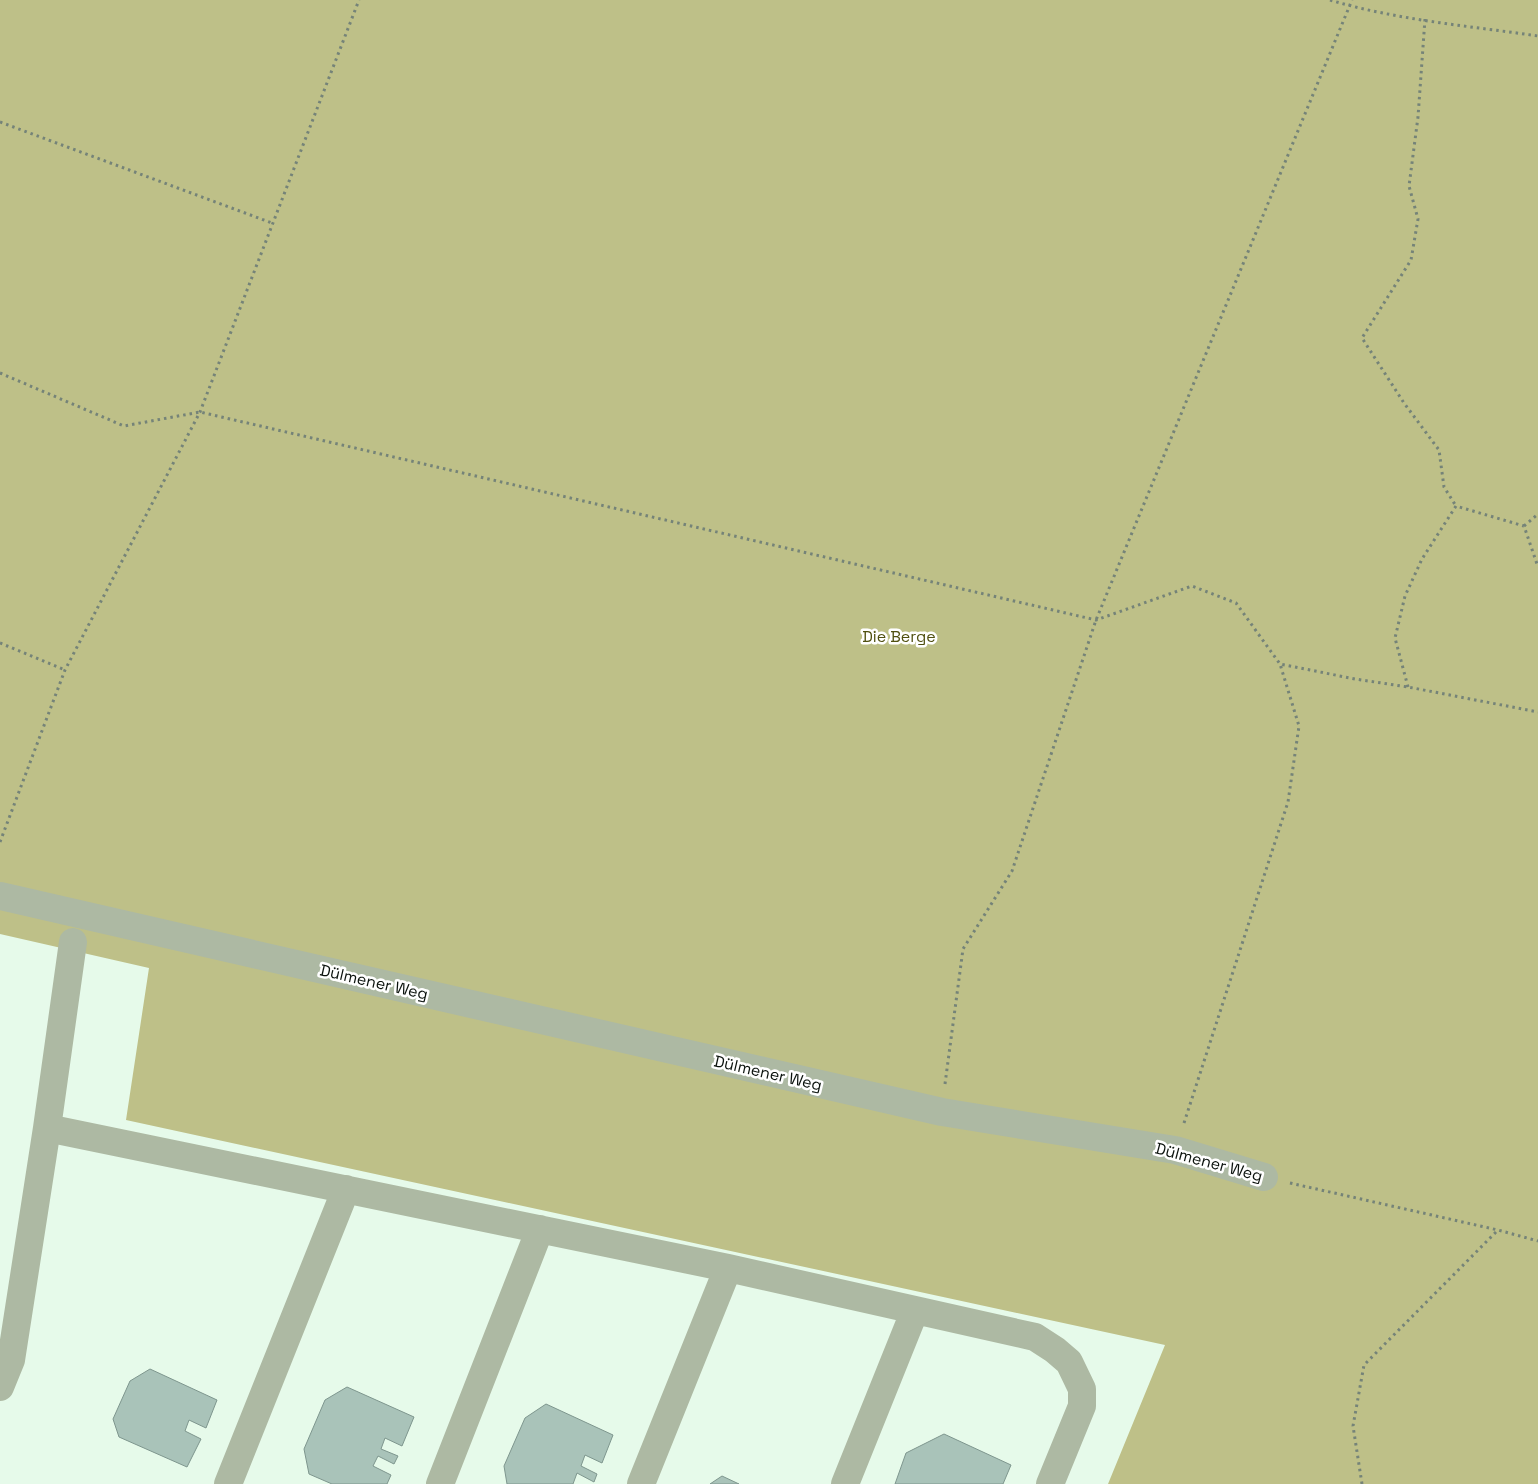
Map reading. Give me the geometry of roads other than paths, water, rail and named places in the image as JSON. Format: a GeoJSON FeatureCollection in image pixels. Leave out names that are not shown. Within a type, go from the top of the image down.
{"type":"FeatureCollection","features":[{"type":"Feature","properties":{"kind":"street","name":"Dülmener Weg"},"geometry":{"type":"LineString","coordinates":[[0,896],[942,1112],[1175,1150],[1264,1176]]}},
{"type":"Feature","properties":{"kind":"street"},"geometry":{"type":"LineString","coordinates":[[0,1387],[11,1360],[47,1128],[73,942]]}},
{"type":"Feature","properties":{"kind":"street"},"geometry":{"type":"LineString","coordinates":[[47,1128],[728,1268],[1035,1337],[1069,1362],[1082,1389],[1082,1406],[1050,1484]]}},
{"type":"Feature","properties":{"kind":"street"},"geometry":{"type":"LineString","coordinates":[[228,1484],[346,1189]]}},
{"type":"Feature","properties":{"kind":"street"},"geometry":{"type":"LineString","coordinates":[[440,1484],[540,1229]]}},
{"type":"Feature","properties":{"kind":"street"},"geometry":{"type":"LineString","coordinates":[[641,1484],[728,1268]]}},
{"type":"Feature","properties":{"kind":"street"},"geometry":{"type":"LineString","coordinates":[[845,1484],[915,1310]]}},
{"type":"Feature","properties":{"kind":"park label","name":"Die Berge"},"geometry":{"type":"Point","coordinates":[899,636]}}]}
